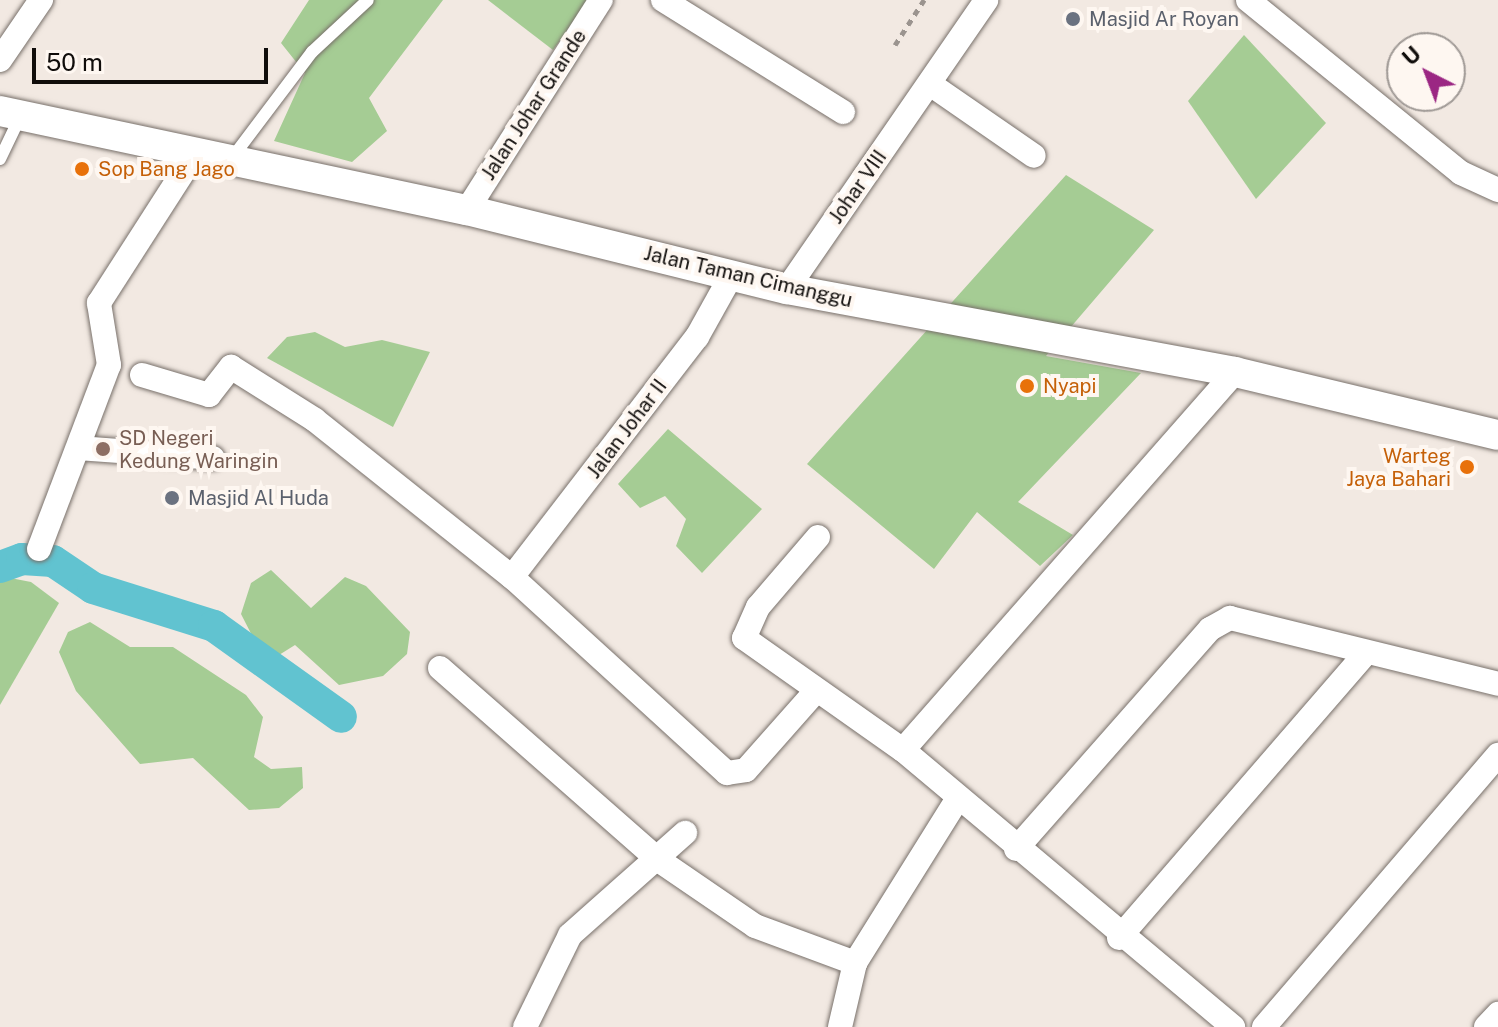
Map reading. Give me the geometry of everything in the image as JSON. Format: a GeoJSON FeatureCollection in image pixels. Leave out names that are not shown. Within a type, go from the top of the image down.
{"type":"FeatureCollection","features":[{"type":"Feature","properties":{"kind":"street"},"geometry":{"type":"LineString","coordinates":[[0,60],[41,0]]}},
{"type":"Feature","properties":{"kind":"street","name":"Jalan Johar Grande"},"geometry":{"type":"LineString","coordinates":[[467,210],[601,0]]}},
{"type":"Feature","properties":{"kind":"street"},"geometry":{"type":"LineString","coordinates":[[663,0],[843,112]]}},
{"type":"Feature","properties":{"kind":"street","name":"Johar VIII"},"geometry":{"type":"LineString","coordinates":[[787,289],[986,0]]}},
{"type":"Feature","properties":{"kind":"street"},"geometry":{"type":"LineString","coordinates":[[1248,0],[1461,173],[1498,190]]}},
{"type":"Feature","properties":{"kind":"street"},"geometry":{"type":"LineString","coordinates":[[930,84],[1034,156]]}},
{"type":"Feature","properties":{"kind":"street","name":"Jalan Taman Cimanggu"},"geometry":{"type":"LineString","coordinates":[[10,114],[232,158],[467,210],[787,289],[1235,372],[1498,435]]}},
{"type":"Feature","properties":{"kind":"street"},"geometry":{"type":"LineString","coordinates":[[39,549],[109,365],[99,303],[196,152]]}},
{"type":"Feature","properties":{"kind":"street","name":"Jalan Johar II"},"geometry":{"type":"LineString","coordinates":[[512,577],[697,337],[732,274]]}},
{"type":"Feature","properties":{"kind":"street"},"geometry":{"type":"LineString","coordinates":[[142,375],[209,395],[231,367],[315,420],[512,577],[727,773],[746,770],[816,691]]}},
{"type":"Feature","properties":{"kind":"street"},"geometry":{"type":"LineString","coordinates":[[903,750],[1235,372]]}},
{"type":"Feature","properties":{"kind":"street"},"geometry":{"type":"LineString","coordinates":[[78,448],[213,458]]}},
{"type":"Feature","properties":{"kind":"street"},"geometry":{"type":"LineString","coordinates":[[818,537],[758,607],[744,638],[903,750],[1119,938],[1233,1027]]}},
{"type":"Feature","properties":{"kind":"street"},"geometry":{"type":"LineString","coordinates":[[1016,849],[1219,623],[1247,617],[1363,656],[1498,684]]}},
{"type":"Feature","properties":{"kind":"street"},"geometry":{"type":"LineString","coordinates":[[1119,938],[1363,656]]}},
{"type":"Feature","properties":{"kind":"street"},"geometry":{"type":"LineString","coordinates":[[440,668],[660,861],[755,926],[855,963]]}},
{"type":"Feature","properties":{"kind":"street"},"geometry":{"type":"LineString","coordinates":[[1264,1027],[1498,755]]}},
{"type":"Feature","properties":{"kind":"street"},"geometry":{"type":"LineString","coordinates":[[840,1027],[855,963],[957,800]]}},
{"type":"Feature","properties":{"kind":"street"},"geometry":{"type":"LineString","coordinates":[[525,1027],[570,935],[660,861],[685,833]]}},
{"type":"Feature","properties":{"kind":"street"},"geometry":{"type":"LineString","coordinates":[[1486,1027],[1498,1014]]}},
{"type":"Feature","properties":{"kind":"lane"},"geometry":{"type":"LineString","coordinates":[[232,158],[312,52],[368,0]]}},
{"type":"Feature","properties":{"kind":"lane"},"geometry":{"type":"LineString","coordinates":[[0,159],[10,114]]}},
{"type":"Feature","properties":{"kind":"path"},"geometry":{"type":"LineString","coordinates":[[895,45],[924,0]]}},
{"type":"Feature","properties":{"kind":"green space"},"geometry":{"type":"Polygon","coordinates":[[[309,0],[443,0],[369,98],[387,131],[352,162],[274,141],[305,73],[281,43],[309,0]]]}},
{"type":"Feature","properties":{"kind":"green space"},"geometry":{"type":"Polygon","coordinates":[[[488,0],[589,0],[553,50],[488,0]]]}},
{"type":"Feature","properties":{"kind":"green space"},"geometry":{"type":"Polygon","coordinates":[[[1244,35],[1326,123],[1256,199],[1188,101],[1244,35]]]}},
{"type":"Feature","properties":{"kind":"green space"},"geometry":{"type":"Polygon","coordinates":[[[1066,175],[1154,230],[1046,356],[1141,373],[1018,502],[1073,535],[1040,566],[977,512],[934,569],[807,464],[1066,175]]]}},
{"type":"Feature","properties":{"kind":"green space"},"geometry":{"type":"Polygon","coordinates":[[[315,332],[345,347],[382,340],[430,352],[393,427],[267,358],[287,337],[315,332]]]}},
{"type":"Feature","properties":{"kind":"green space"},"geometry":{"type":"Polygon","coordinates":[[[668,429],[762,509],[702,573],[676,546],[686,519],[665,496],[640,508],[618,484],[668,429]]]}},
{"type":"Feature","properties":{"kind":"green space"},"geometry":{"type":"Polygon","coordinates":[[[271,570],[311,608],[345,577],[366,586],[410,632],[407,654],[383,676],[339,685],[295,645],[279,655],[260,651],[241,614],[251,583],[271,570]]]}},
{"type":"Feature","properties":{"kind":"green space"},"geometry":{"type":"Polygon","coordinates":[[[0,576],[31,582],[59,603],[0,705],[0,576]]]}},
{"type":"Feature","properties":{"kind":"green space"},"geometry":{"type":"Polygon","coordinates":[[[90,622],[130,647],[173,647],[246,695],[263,717],[254,757],[271,769],[302,767],[303,788],[279,808],[249,810],[193,758],[140,764],[76,691],[59,652],[68,632],[90,622]]]}},
{"type":"Feature","properties":{"kind":"waterway"},"geometry":{"type":"LineString","coordinates":[[0,567],[22,559],[53,561],[93,588],[214,626],[341,717]]}},
{"type":"Feature","properties":{"kind":"place","name":"Masjid Ar Royan"},"geometry":{"type":"Point","coordinates":[1073,19]}},
{"type":"Feature","properties":{"kind":"place","name":"Sop Bang Jago"},"geometry":{"type":"Point","coordinates":[82,169]}},
{"type":"Feature","properties":{"kind":"place","name":"Nyapi"},"geometry":{"type":"Point","coordinates":[1027,386]}},
{"type":"Feature","properties":{"kind":"place","name":"SD Negeri Kedung Waringin"},"geometry":{"type":"Point","coordinates":[103,449]}},
{"type":"Feature","properties":{"kind":"place","name":"Warteg Jaya Bahari"},"geometry":{"type":"Point","coordinates":[1467,467]}},
{"type":"Feature","properties":{"kind":"place","name":"Masjid Al Huda"},"geometry":{"type":"Point","coordinates":[172,498]}}]}
